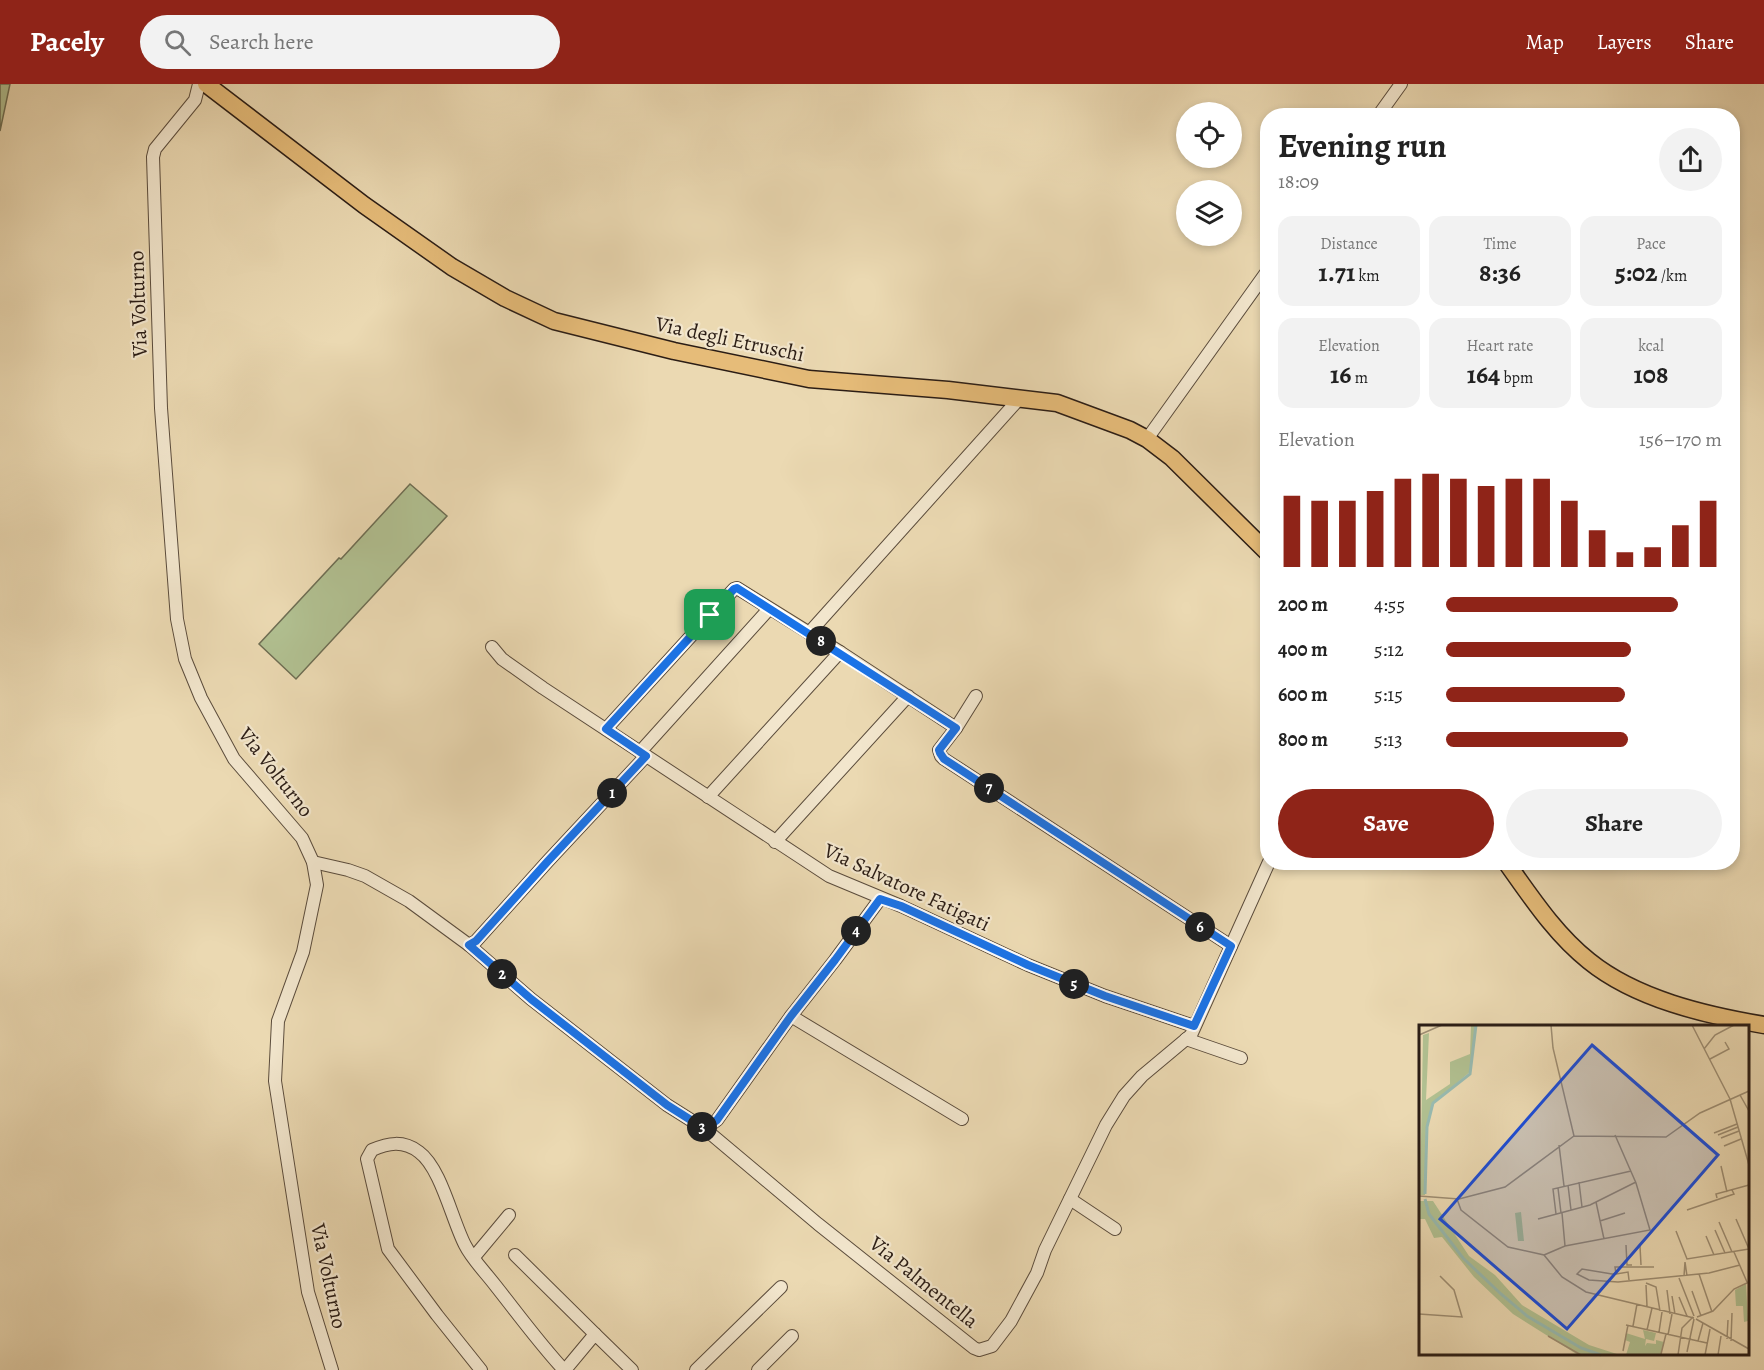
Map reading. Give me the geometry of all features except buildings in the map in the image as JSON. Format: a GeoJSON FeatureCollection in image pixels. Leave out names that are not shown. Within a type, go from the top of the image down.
{"type":"FeatureCollection","features":[{"type":"Feature","properties":{"kind":"main road","name":"Via degli Etruschi"},"geometry":{"type":"LineString","coordinates":[[202,91],[226,100],[364,205],[452,267],[554,321],[674,351],[808,379],[948,390],[1057,404],[1130,430],[1147,440],[1172,458],[1260,545]]}},
{"type":"Feature","properties":{"kind":"main road"},"geometry":{"type":"LineString","coordinates":[[1512,870],[1569,943],[1608,975],[1636,990],[1672,1002],[1723,1018],[1764,1025]]}},
{"type":"Feature","properties":{"kind":"street"},"geometry":{"type":"LineString","coordinates":[[1384,108],[1401,84]]}},
{"type":"Feature","properties":{"kind":"street","name":"Via Volturno"},"geometry":{"type":"LineString","coordinates":[[202,91],[155,149],[153,157],[161,408],[177,619],[185,659],[201,698],[234,759],[302,838],[313,862],[317,885],[303,952],[278,1021],[275,1081],[308,1292],[332,1370]]}},
{"type":"Feature","properties":{"kind":"street"},"geometry":{"type":"LineString","coordinates":[[1147,440],[1260,281]]}},
{"type":"Feature","properties":{"kind":"street"},"geometry":{"type":"LineString","coordinates":[[808,633],[1020,399]]}},
{"type":"Feature","properties":{"kind":"street"},"geometry":{"type":"LineString","coordinates":[[606,729],[737,588],[956,728]]}},
{"type":"Feature","properties":{"kind":"street"},"geometry":{"type":"LineString","coordinates":[[469,945],[476,941],[548,861],[769,609]]}},
{"type":"Feature","properties":{"kind":"street","name":"Via Salvatore Fatigati"},"geometry":{"type":"LineString","coordinates":[[492,647],[509,664],[829,876],[901,906],[1028,965],[1113,999],[1194,1026]]}},
{"type":"Feature","properties":{"kind":"street"},"geometry":{"type":"LineString","coordinates":[[708,797],[840,652]]}},
{"type":"Feature","properties":{"kind":"street"},"geometry":{"type":"LineString","coordinates":[[775,842],[908,696]]}},
{"type":"Feature","properties":{"kind":"street"},"geometry":{"type":"LineString","coordinates":[[976,696],[939,750],[944,759],[1231,946]]}},
{"type":"Feature","properties":{"kind":"street","name":"Via Palmentella"},"geometry":{"type":"LineString","coordinates":[[313,862],[365,876],[409,901],[469,945],[539,1006],[667,1105],[705,1129],[818,1224],[979,1350],[992,1346],[1011,1321],[1037,1273],[1106,1125],[1124,1096],[1142,1076],[1191,1035],[1265,870]]}},
{"type":"Feature","properties":{"kind":"street"},"geometry":{"type":"LineString","coordinates":[[705,1129],[717,1120],[791,1016],[880,899]]}},
{"type":"Feature","properties":{"kind":"street"},"geometry":{"type":"LineString","coordinates":[[791,1016],[962,1119]]}},
{"type":"Feature","properties":{"kind":"street"},"geometry":{"type":"LineString","coordinates":[[1186,1039],[1241,1058]]}},
{"type":"Feature","properties":{"kind":"street"},"geometry":{"type":"LineString","coordinates":[[481,1370],[436,1315],[388,1249],[368,1159],[372,1150],[387,1143],[399,1143],[417,1150],[423,1156],[433,1170],[465,1247],[545,1350],[564,1370],[595,1334]]}},
{"type":"Feature","properties":{"kind":"street"},"geometry":{"type":"LineString","coordinates":[[1070,1199],[1115,1229]]}},
{"type":"Feature","properties":{"kind":"street"},"geometry":{"type":"LineString","coordinates":[[474,1257],[509,1215]]}},
{"type":"Feature","properties":{"kind":"street"},"geometry":{"type":"LineString","coordinates":[[515,1255],[632,1370]]}},
{"type":"Feature","properties":{"kind":"street"},"geometry":{"type":"LineString","coordinates":[[696,1370],[781,1287]]}},
{"type":"Feature","properties":{"kind":"street"},"geometry":{"type":"LineString","coordinates":[[758,1370],[792,1336]]}},
{"type":"Feature","properties":{"kind":"green space"},"geometry":{"type":"Polygon","coordinates":[[[0,84],[10,84],[0,131],[0,84]]]}},
{"type":"Feature","properties":{"kind":"green space"},"geometry":{"type":"Polygon","coordinates":[[[410,484],[447,516],[296,679],[259,644],[410,484]]]}},
{"type":"Feature","properties":{"kind":"route"},"geometry":{"type":"LineString","coordinates":[[737,588],[840,652],[956,728],[939,750],[944,759],[1231,946],[1194,1026],[1105,996],[1028,965],[901,906],[880,899],[791,1016],[717,1120],[705,1129],[667,1105],[507,979],[469,945],[476,941],[646,756],[606,729],[710,615],[737,588]]}}]}
